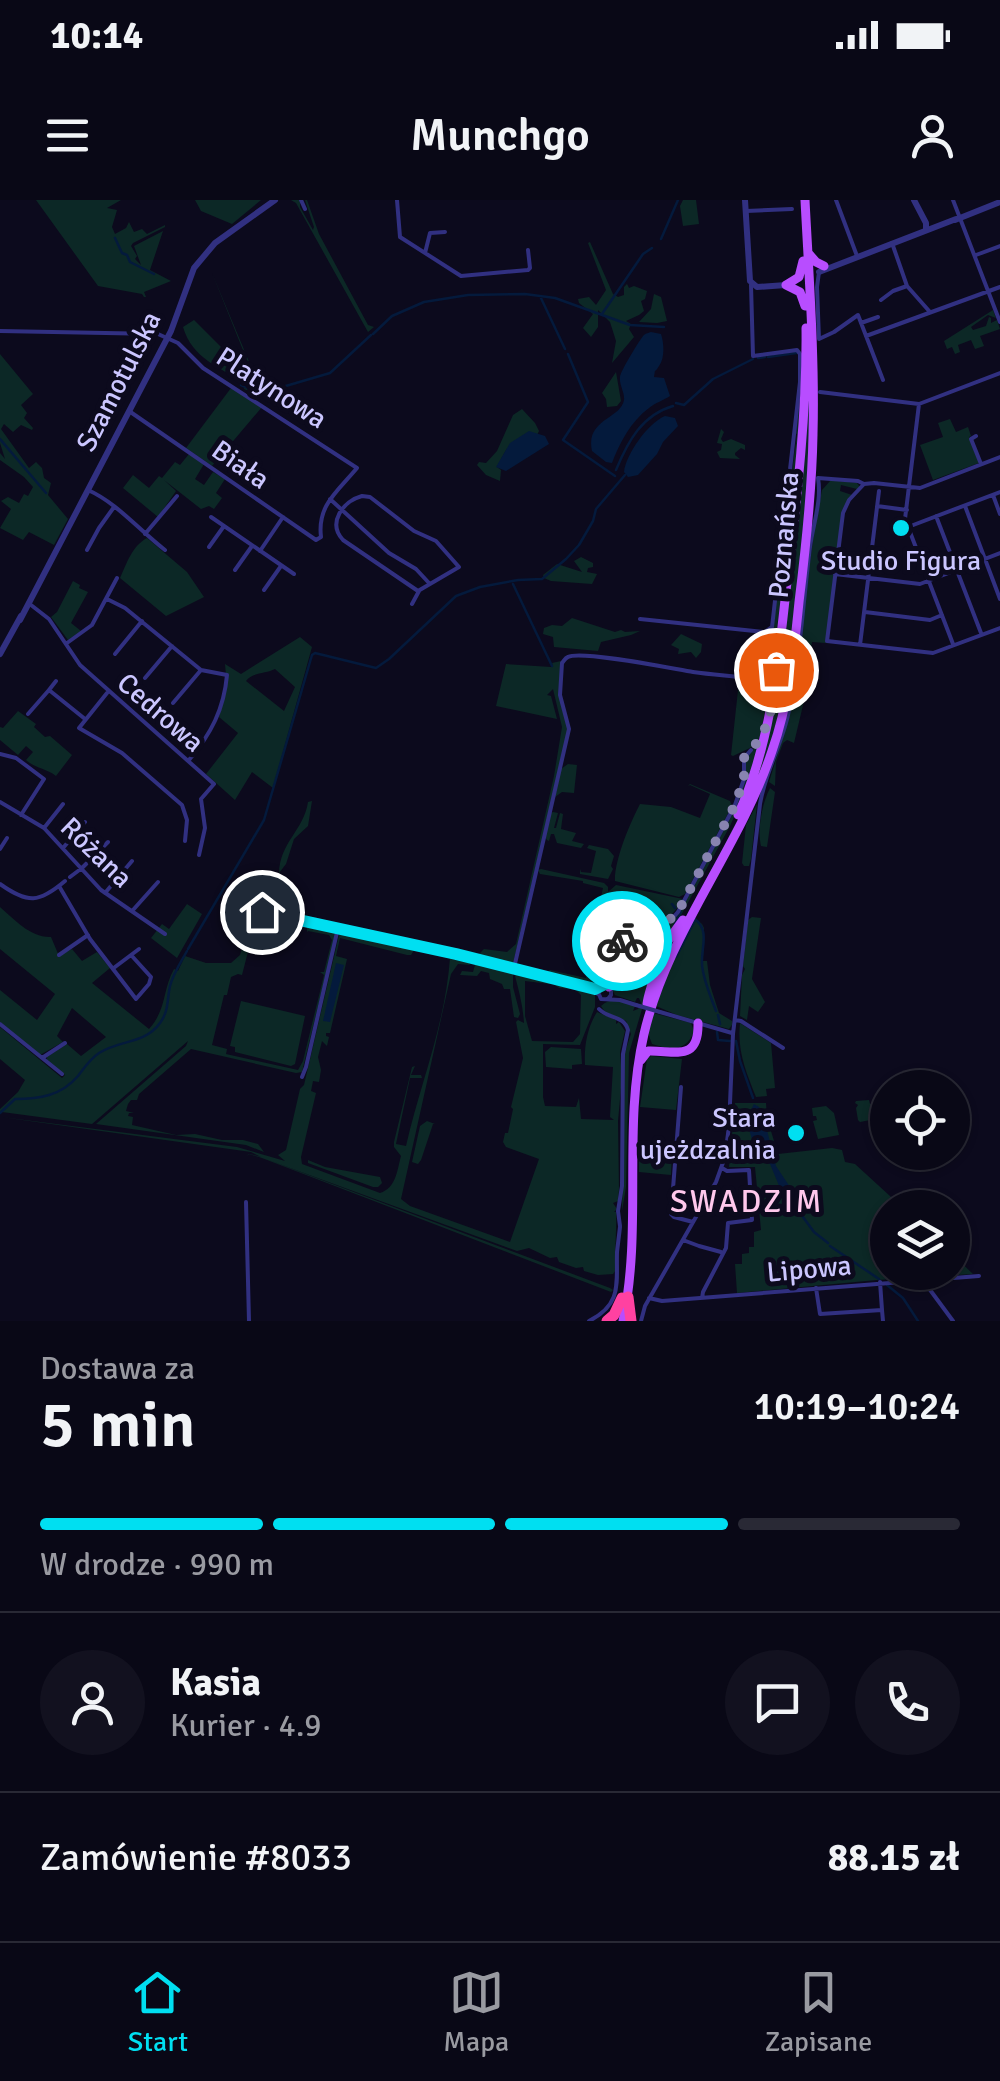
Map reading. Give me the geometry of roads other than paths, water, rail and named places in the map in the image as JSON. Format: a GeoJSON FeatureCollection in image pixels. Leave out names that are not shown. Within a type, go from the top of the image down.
{"type":"FeatureCollection","features":[{"type":"Feature","properties":{"kind":"highway"},"geometry":{"type":"LineString","coordinates":[[624,1321],[625,1297]]}},
{"type":"Feature","properties":{"kind":"highway"},"geometry":{"type":"LineString","coordinates":[[608,1321],[625,1297]]}},
{"type":"Feature","properties":{"kind":"main road","name":"Poznańska"},"geometry":{"type":"LineString","coordinates":[[625,1297],[633,1244],[636,1077],[647,1022],[674,948],[759,786],[773,750],[796,632],[811,494],[814,390],[809,282],[799,203]]}},
{"type":"Feature","properties":{"kind":"main road","name":"Poznańska"},"geometry":{"type":"LineString","coordinates":[[625,1297],[630,1086],[641,1004],[745,800],[769,721],[794,522],[806,364],[805,256]]}},
{"type":"Feature","properties":{"kind":"main road"},"geometry":{"type":"LineString","coordinates":[[786,286],[800,276],[805,256],[824,268],[813,274],[809,282]]}},
{"type":"Feature","properties":{"kind":"main road"},"geometry":{"type":"LineString","coordinates":[[786,286],[800,292],[805,306]]}},
{"type":"Feature","properties":{"kind":"main road"},"geometry":{"type":"LineString","coordinates":[[800,377],[806,364]]}},
{"type":"Feature","properties":{"kind":"main road"},"geometry":{"type":"LineString","coordinates":[[751,750],[769,721]]}},
{"type":"Feature","properties":{"kind":"main road"},"geometry":{"type":"LineString","coordinates":[[614,960],[620,953],[659,954],[684,920]]}},
{"type":"Feature","properties":{"kind":"main road"},"geometry":{"type":"LineString","coordinates":[[625,937],[628,952]]}},
{"type":"Feature","properties":{"kind":"main road"},"geometry":{"type":"LineString","coordinates":[[604,993],[623,955],[628,952],[648,957],[655,964],[641,1004]]}},
{"type":"Feature","properties":{"kind":"main road"},"geometry":{"type":"LineString","coordinates":[[647,1022],[648,1044],[672,1050],[690,1044],[698,1023]]}},
{"type":"Feature","properties":{"kind":"main road"},"geometry":{"type":"LineString","coordinates":[[636,1077],[646,1051],[678,1054],[690,1050],[697,1038],[698,1023]]}},
{"type":"Feature","properties":{"kind":"street","name":"Szamotulska"},"geometry":{"type":"LineString","coordinates":[[0,654],[30,606],[167,338],[200,258],[275,200]]}},
{"type":"Feature","properties":{"kind":"street"},"geometry":{"type":"LineString","coordinates":[[397,200],[400,237],[461,276],[528,270],[528,250]]}},
{"type":"Feature","properties":{"kind":"street"},"geometry":{"type":"LineString","coordinates":[[746,200],[752,284],[786,286]]}},
{"type":"Feature","properties":{"kind":"street"},"geometry":{"type":"LineString","coordinates":[[836,200],[858,257]]}},
{"type":"Feature","properties":{"kind":"street"},"geometry":{"type":"LineString","coordinates":[[914,200],[930,230],[1000,202]]}},
{"type":"Feature","properties":{"kind":"street"},"geometry":{"type":"LineString","coordinates":[[953,200],[1000,322]]}},
{"type":"Feature","properties":{"kind":"street"},"geometry":{"type":"LineString","coordinates":[[746,211],[799,203]]}},
{"type":"Feature","properties":{"kind":"street"},"geometry":{"type":"LineString","coordinates":[[882,380],[858,315],[818,339],[817,287],[824,268],[916,234],[924,225],[958,218]]}},
{"type":"Feature","properties":{"kind":"street"},"geometry":{"type":"LineString","coordinates":[[426,253],[430,234],[445,232]]}},
{"type":"Feature","properties":{"kind":"street"},"geometry":{"type":"LineString","coordinates":[[892,243],[907,286],[930,312]]}},
{"type":"Feature","properties":{"kind":"street"},"geometry":{"type":"LineString","coordinates":[[975,256],[1000,246]]}},
{"type":"Feature","properties":{"kind":"street","name":"Poznańska"},"geometry":{"type":"LineString","coordinates":[[514,968],[569,728],[560,690],[565,659],[609,658],[692,672],[756,679],[760,676],[765,632],[772,627],[800,377],[798,350],[753,356],[752,284]]}},
{"type":"Feature","properties":{"kind":"street"},"geometry":{"type":"LineString","coordinates":[[880,300],[907,286]]}},
{"type":"Feature","properties":{"kind":"street"},"geometry":{"type":"LineString","coordinates":[[866,336],[1000,287]]}},
{"type":"Feature","properties":{"kind":"street"},"geometry":{"type":"LineString","coordinates":[[860,321],[878,317]]}},
{"type":"Feature","properties":{"kind":"street"},"geometry":{"type":"LineString","coordinates":[[0,332],[149,333],[167,338]]}},
{"type":"Feature","properties":{"kind":"street","name":"Platynowa"},"geometry":{"type":"LineString","coordinates":[[167,338],[203,368],[356,468],[330,500]]}},
{"type":"Feature","properties":{"kind":"street"},"geometry":{"type":"LineString","coordinates":[[820,392],[919,404],[1000,373]]}},
{"type":"Feature","properties":{"kind":"street"},"geometry":{"type":"LineString","coordinates":[[919,404],[906,519],[954,646]]}},
{"type":"Feature","properties":{"kind":"street","name":"Biała"},"geometry":{"type":"LineString","coordinates":[[128,412],[318,540],[322,512],[330,500]]}},
{"type":"Feature","properties":{"kind":"street"},"geometry":{"type":"LineString","coordinates":[[976,436],[971,438],[980,464]]}},
{"type":"Feature","properties":{"kind":"street"},"geometry":{"type":"LineString","coordinates":[[641,1321],[641,1314],[722,1168],[728,1140],[734,1020],[762,793],[785,728],[794,684],[820,494],[818,478],[925,487],[1000,457]]}},
{"type":"Feature","properties":{"kind":"street"},"geometry":{"type":"LineString","coordinates":[[864,484],[843,513],[828,641],[932,654],[1000,628]]}},
{"type":"Feature","properties":{"kind":"street"},"geometry":{"type":"LineString","coordinates":[[88,490],[107,500],[165,550]]}},
{"type":"Feature","properties":{"kind":"street"},"geometry":{"type":"LineString","coordinates":[[860,645],[879,491]]}},
{"type":"Feature","properties":{"kind":"street"},"geometry":{"type":"LineString","coordinates":[[908,527],[1000,492]]}},
{"type":"Feature","properties":{"kind":"street"},"geometry":{"type":"LineString","coordinates":[[993,495],[1000,514]]}},
{"type":"Feature","properties":{"kind":"street"},"geometry":{"type":"LineString","coordinates":[[145,534],[176,496]]}},
{"type":"Feature","properties":{"kind":"street"},"geometry":{"type":"LineString","coordinates":[[412,604],[419,591],[458,567],[436,541],[414,531],[370,497],[354,498],[335,525],[339,536],[419,591]]}},
{"type":"Feature","properties":{"kind":"street"},"geometry":{"type":"LineString","coordinates":[[330,500],[431,584]]}},
{"type":"Feature","properties":{"kind":"street"},"geometry":{"type":"LineString","coordinates":[[878,506],[906,510]]}},
{"type":"Feature","properties":{"kind":"street"},"geometry":{"type":"LineString","coordinates":[[964,506],[1000,599]]}},
{"type":"Feature","properties":{"kind":"street"},"geometry":{"type":"LineString","coordinates":[[87,550],[114,508]]}},
{"type":"Feature","properties":{"kind":"street"},"geometry":{"type":"LineString","coordinates":[[936,516],[982,635]]}},
{"type":"Feature","properties":{"kind":"street"},"geometry":{"type":"LineString","coordinates":[[211,517],[294,574]]}},
{"type":"Feature","properties":{"kind":"street"},"geometry":{"type":"LineString","coordinates":[[260,551],[283,518]]}},
{"type":"Feature","properties":{"kind":"street"},"geometry":{"type":"LineString","coordinates":[[209,547],[224,526]]}},
{"type":"Feature","properties":{"kind":"street"},"geometry":{"type":"LineString","coordinates":[[235,570],[252,546]]}},
{"type":"Feature","properties":{"kind":"street"},"geometry":{"type":"LineString","coordinates":[[836,574],[916,584],[1000,553]]}},
{"type":"Feature","properties":{"kind":"street"},"geometry":{"type":"LineString","coordinates":[[264,590],[281,566]]}},
{"type":"Feature","properties":{"kind":"street"},"geometry":{"type":"LineString","coordinates":[[67,643],[91,626],[117,578]]}},
{"type":"Feature","properties":{"kind":"street"},"geometry":{"type":"LineString","coordinates":[[107,599],[125,608],[200,670],[227,675],[225,696],[212,730],[187,761]]}},
{"type":"Feature","properties":{"kind":"street","name":"Cedrowa"},"geometry":{"type":"LineString","coordinates":[[30,606],[50,620],[80,665],[214,784],[201,799],[205,828],[199,855]]}},
{"type":"Feature","properties":{"kind":"street"},"geometry":{"type":"LineString","coordinates":[[864,612],[930,620],[942,615]]}},
{"type":"Feature","properties":{"kind":"street"},"geometry":{"type":"LineString","coordinates":[[640,619],[765,632]]}},
{"type":"Feature","properties":{"kind":"street"},"geometry":{"type":"LineString","coordinates":[[115,654],[142,621]]}},
{"type":"Feature","properties":{"kind":"street"},"geometry":{"type":"LineString","coordinates":[[144,678],[172,646]]}},
{"type":"Feature","properties":{"kind":"street"},"geometry":{"type":"LineString","coordinates":[[173,703],[200,670]]}},
{"type":"Feature","properties":{"kind":"street"},"geometry":{"type":"LineString","coordinates":[[28,714],[56,681]]}},
{"type":"Feature","properties":{"kind":"street"},"geometry":{"type":"LineString","coordinates":[[49,690],[85,719]]}},
{"type":"Feature","properties":{"kind":"street"},"geometry":{"type":"LineString","coordinates":[[108,692],[79,728],[122,752],[182,805],[187,820],[185,841]]}},
{"type":"Feature","properties":{"kind":"street"},"geometry":{"type":"LineString","coordinates":[[589,1321],[608,1307],[618,1276],[623,1052],[628,1030],[622,1020],[599,1009],[625,937],[670,921],[678,912],[735,805],[744,779],[744,758],[751,750]]}},
{"type":"Feature","properties":{"kind":"street"},"geometry":{"type":"LineString","coordinates":[[0,754],[16,758],[44,780],[21,815]]}},
{"type":"Feature","properties":{"kind":"street","name":"Różana"},"geometry":{"type":"LineString","coordinates":[[0,802],[44,828],[105,893],[165,934]]}},
{"type":"Feature","properties":{"kind":"street"},"geometry":{"type":"LineString","coordinates":[[44,828],[62,804]]}},
{"type":"Feature","properties":{"kind":"street"},"geometry":{"type":"LineString","coordinates":[[63,848],[85,822]]}},
{"type":"Feature","properties":{"kind":"street"},"geometry":{"type":"LineString","coordinates":[[0,849],[7,838]]}},
{"type":"Feature","properties":{"kind":"street"},"geometry":{"type":"LineString","coordinates":[[0,884],[30,899],[46,896],[108,842]]}},
{"type":"Feature","properties":{"kind":"street"},"geometry":{"type":"LineString","coordinates":[[105,893],[132,861]]}},
{"type":"Feature","properties":{"kind":"street"},"geometry":{"type":"LineString","coordinates":[[132,910],[158,882]]}},
{"type":"Feature","properties":{"kind":"street"},"geometry":{"type":"LineString","coordinates":[[59,886],[88,935],[136,999],[151,978],[130,955]]}},
{"type":"Feature","properties":{"kind":"street"},"geometry":{"type":"LineString","coordinates":[[262,912],[514,968],[733,1034]]}},
{"type":"Feature","properties":{"kind":"street"},"geometry":{"type":"LineString","coordinates":[[302,1076],[338,928]]}},
{"type":"Feature","properties":{"kind":"street"},"geometry":{"type":"LineString","coordinates":[[60,955],[88,935]]}},
{"type":"Feature","properties":{"kind":"street"},"geometry":{"type":"LineString","coordinates":[[113,968],[139,949]]}},
{"type":"Feature","properties":{"kind":"street"},"geometry":{"type":"LineString","coordinates":[[734,1020],[742,1021],[783,1048]]}},
{"type":"Feature","properties":{"kind":"street"},"geometry":{"type":"LineString","coordinates":[[0,1024],[62,1074]]}},
{"type":"Feature","properties":{"kind":"street"},"geometry":{"type":"LineString","coordinates":[[42,1058],[66,1043]]}},
{"type":"Feature","properties":{"kind":"street"},"geometry":{"type":"LineString","coordinates":[[681,1087],[670,1214],[693,1222]]}},
{"type":"Feature","properties":{"kind":"street","name":"Lipowa"},"geometry":{"type":"LineString","coordinates":[[702,1298],[727,1242],[728,1223],[752,1220],[749,1170],[722,1168]]}},
{"type":"Feature","properties":{"kind":"street"},"geometry":{"type":"LineString","coordinates":[[246,1202],[248,1321]]}},
{"type":"Feature","properties":{"kind":"street"},"geometry":{"type":"LineString","coordinates":[[683,1240],[723,1252]]}},
{"type":"Feature","properties":{"kind":"street","name":"Lipowa"},"geometry":{"type":"LineString","coordinates":[[970,1276],[979,1276]]}},
{"type":"Feature","properties":{"kind":"street","name":"Lipowa"},"geometry":{"type":"LineString","coordinates":[[650,1298],[702,1298],[870,1283]]}},
{"type":"Feature","properties":{"kind":"street"},"geometry":{"type":"LineString","coordinates":[[816,1288],[820,1314],[882,1310]]}},
{"type":"Feature","properties":{"kind":"street"},"geometry":{"type":"LineString","coordinates":[[881,1290],[883,1321]]}},
{"type":"Feature","properties":{"kind":"street"},"geometry":{"type":"LineString","coordinates":[[930,1290],[953,1321]]}},
{"type":"Feature","properties":{"kind":"water"},"geometry":{"type":"Polygon","coordinates":[[[651,332],[661,334],[663,346],[654,377],[664,378],[670,396],[637,419],[612,463],[606,462],[592,451],[591,440],[598,426],[621,406],[621,374],[642,338],[651,332]]]}},
{"type":"Feature","properties":{"kind":"water"},"geometry":{"type":"Polygon","coordinates":[[[665,416],[675,418],[678,426],[638,475],[628,477],[624,472],[633,448],[665,416]]]}},
{"type":"Feature","properties":{"kind":"water"},"geometry":{"type":"Polygon","coordinates":[[[529,431],[545,436],[549,444],[506,471],[496,467],[510,443],[529,431]]]}},
{"type":"Feature","properties":{"kind":"water"},"geometry":{"type":"Polygon","coordinates":[[[336,963],[344,965],[330,1022],[323,1021],[336,963]]]}},
{"type":"Feature","properties":{"kind":"water"},"geometry":{"type":"Polygon","coordinates":[[[754,1104],[763,1114],[776,1166],[804,1208],[800,1213],[790,1212],[770,1164],[762,1162],[755,1147],[749,1126],[754,1104]]]}},
{"type":"Feature","properties":{"kind":"waterway"},"geometry":{"type":"LineString","coordinates":[[661,239],[678,200]]}},
{"type":"Feature","properties":{"kind":"waterway"},"geometry":{"type":"LineString","coordinates":[[115,238],[130,262],[154,274]]}},
{"type":"Feature","properties":{"kind":"waterway"},"geometry":{"type":"LineString","coordinates":[[602,314],[643,254],[652,248]]}},
{"type":"Feature","properties":{"kind":"waterway"},"geometry":{"type":"LineString","coordinates":[[373,334],[392,316],[424,302],[468,295],[555,298],[630,325],[664,327]]}},
{"type":"Feature","properties":{"kind":"waterway"},"geometry":{"type":"LineString","coordinates":[[540,296],[565,349]]}},
{"type":"Feature","properties":{"kind":"waterway"},"geometry":{"type":"LineString","coordinates":[[279,388],[330,373],[371,335]]}},
{"type":"Feature","properties":{"kind":"waterway"},"geometry":{"type":"LineString","coordinates":[[768,357],[796,353]]}},
{"type":"Feature","properties":{"kind":"waterway"},"geometry":{"type":"LineString","coordinates":[[568,354],[588,402],[563,440],[615,476]]}},
{"type":"Feature","properties":{"kind":"waterway"},"geometry":{"type":"LineString","coordinates":[[758,358],[765,357]]}},
{"type":"Feature","properties":{"kind":"waterway"},"geometry":{"type":"LineString","coordinates":[[676,403],[684,405],[713,379],[753,359]]}},
{"type":"Feature","properties":{"kind":"waterway"},"geometry":{"type":"LineString","coordinates":[[241,385],[255,391],[275,390]]}},
{"type":"Feature","properties":{"kind":"waterway"},"geometry":{"type":"LineString","coordinates":[[616,470],[637,430],[673,406]]}},
{"type":"Feature","properties":{"kind":"waterway"},"geometry":{"type":"LineString","coordinates":[[0,439],[46,493]]}},
{"type":"Feature","properties":{"kind":"waterway"},"geometry":{"type":"LineString","coordinates":[[188,949],[264,820],[312,655],[376,668],[456,596],[480,587],[542,579],[579,545],[596,509],[625,475]]}},
{"type":"Feature","properties":{"kind":"waterway"},"geometry":{"type":"LineString","coordinates":[[513,584],[552,666]]}},
{"type":"Feature","properties":{"kind":"waterway"},"geometry":{"type":"LineString","coordinates":[[672,904],[675,908]]}},
{"type":"Feature","properties":{"kind":"waterway"},"geometry":{"type":"LineString","coordinates":[[675,924],[681,912]]}},
{"type":"Feature","properties":{"kind":"waterway"},"geometry":{"type":"LineString","coordinates":[[695,919],[704,934],[703,970],[716,1011]]}},
{"type":"Feature","properties":{"kind":"waterway"},"geometry":{"type":"LineString","coordinates":[[676,957],[695,920]]}},
{"type":"Feature","properties":{"kind":"waterway"},"geometry":{"type":"LineString","coordinates":[[0,1113],[15,1099],[57,1092],[99,1053],[154,1030],[165,1014],[171,982],[187,951]]}},
{"type":"Feature","properties":{"kind":"waterway"},"geometry":{"type":"LineString","coordinates":[[718,1015],[720,1024]]}},
{"type":"Feature","properties":{"kind":"waterway"},"geometry":{"type":"LineString","coordinates":[[717,1032],[718,1040],[730,1041]]}},
{"type":"Feature","properties":{"kind":"waterway"},"geometry":{"type":"LineString","coordinates":[[736,1041],[753,1098]]}},
{"type":"Feature","properties":{"kind":"waterway"},"geometry":{"type":"LineString","coordinates":[[800,1213],[828,1243]]}},
{"type":"Feature","properties":{"kind":"waterway"},"geometry":{"type":"LineString","coordinates":[[830,1246],[870,1273]]}},
{"type":"Feature","properties":{"kind":"waterway"},"geometry":{"type":"LineString","coordinates":[[893,1290],[918,1321]]}},
{"type":"Feature","properties":{"kind":"place","name":"Studio Figura"},"geometry":{"type":"Point","coordinates":[901,528]}},
{"type":"Feature","properties":{"kind":"place","name":"Stara ujeżdzalnia"},"geometry":{"type":"Point","coordinates":[796,1133]}},
{"type":"Feature","properties":{"kind":"district","name":"SWADZIM"},"geometry":{"type":"Point","coordinates":[747,1201]}}]}
